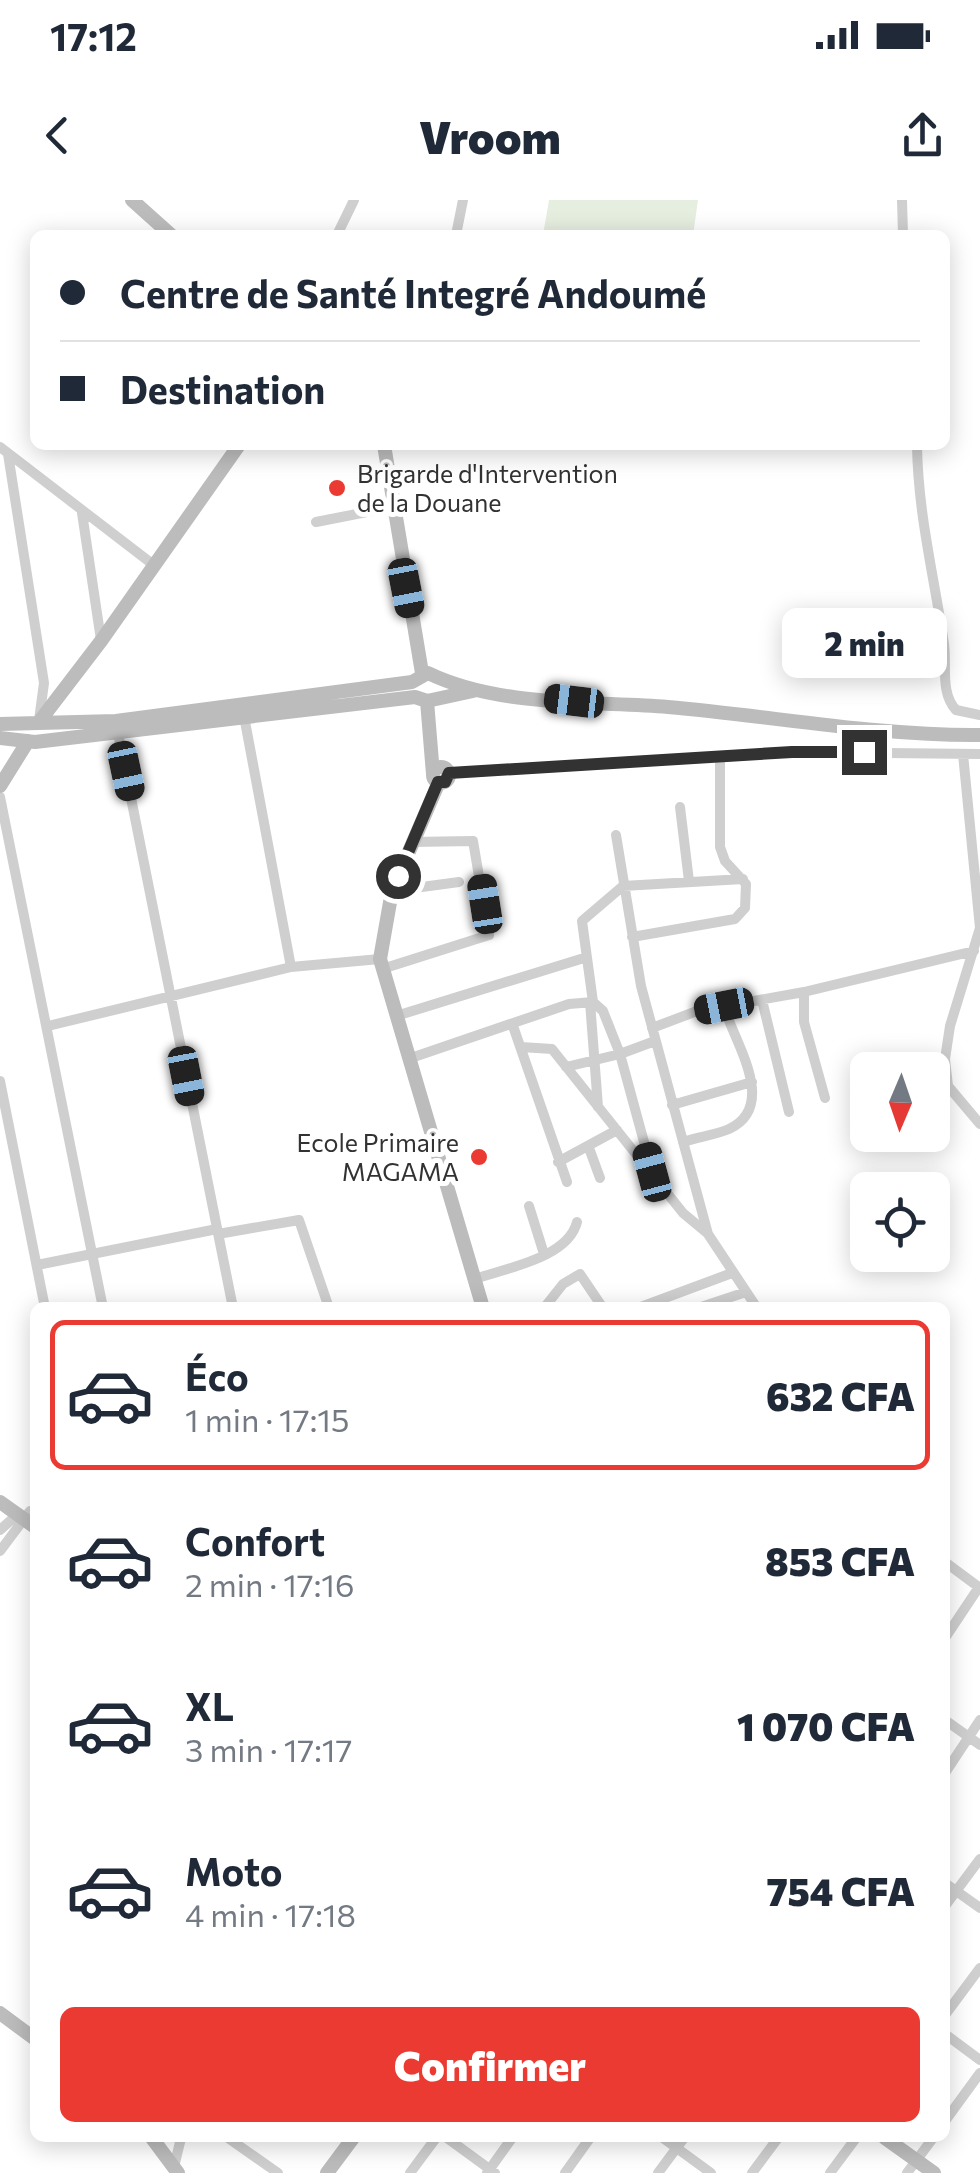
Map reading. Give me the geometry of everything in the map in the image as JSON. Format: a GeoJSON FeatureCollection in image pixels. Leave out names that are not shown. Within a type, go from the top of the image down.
{"type":"FeatureCollection","features":[{"type":"Feature","properties":{"kind":"street"},"geometry":{"type":"LineString","coordinates":[[132,200],[165,230]]}},
{"type":"Feature","properties":{"kind":"street"},"geometry":{"type":"LineString","coordinates":[[339,230],[354,200]]}},
{"type":"Feature","properties":{"kind":"street"},"geometry":{"type":"LineString","coordinates":[[457,230],[464,200]]}},
{"type":"Feature","properties":{"kind":"street"},"geometry":{"type":"LineString","coordinates":[[902,200],[904,230]]}},
{"type":"Feature","properties":{"kind":"street"},"geometry":{"type":"LineString","coordinates":[[4,450],[155,566]]}},
{"type":"Feature","properties":{"kind":"street"},"geometry":{"type":"LineString","coordinates":[[4,450],[44,683],[33,732]]}},
{"type":"Feature","properties":{"kind":"street"},"geometry":{"type":"LineString","coordinates":[[0,786],[33,732],[236,450]]}},
{"type":"Feature","properties":{"kind":"street"},"geometry":{"type":"LineString","coordinates":[[385,450],[425,688],[430,746],[441,774],[392,891],[381,964],[482,1302]]}},
{"type":"Feature","properties":{"kind":"street"},"geometry":{"type":"LineString","coordinates":[[918,450],[920,510],[944,641],[946,693],[956,710],[980,715]]}},
{"type":"Feature","properties":{"kind":"street"},"geometry":{"type":"LineString","coordinates":[[316,522],[392,507]]}},
{"type":"Feature","properties":{"kind":"street"},"geometry":{"type":"LineString","coordinates":[[82,513],[102,641]]}},
{"type":"Feature","properties":{"kind":"street"},"geometry":{"type":"LineString","coordinates":[[0,724],[33,732],[118,733],[425,688]]}},
{"type":"Feature","properties":{"kind":"street"},"geometry":{"type":"LineString","coordinates":[[0,738],[116,721],[425,688],[913,734],[980,735]]}},
{"type":"Feature","properties":{"kind":"street"},"geometry":{"type":"LineString","coordinates":[[244,716],[291,966]]}},
{"type":"Feature","properties":{"kind":"street"},"geometry":{"type":"LineString","coordinates":[[118,733],[232,1302]]}},
{"type":"Feature","properties":{"kind":"street"},"geometry":{"type":"LineString","coordinates":[[441,774],[792,752],[980,754]]}},
{"type":"Feature","properties":{"kind":"street"},"geometry":{"type":"LineString","coordinates":[[963,754],[980,928],[950,1026],[945,1059],[948,1086],[980,1124]]}},
{"type":"Feature","properties":{"kind":"street"},"geometry":{"type":"LineString","coordinates":[[632,937],[735,919],[746,908],[743,879],[725,862],[720,847],[720,756]]}},
{"type":"Feature","properties":{"kind":"street"},"geometry":{"type":"LineString","coordinates":[[0,797],[103,1302]]}},
{"type":"Feature","properties":{"kind":"street"},"geometry":{"type":"LineString","coordinates":[[680,807],[689,881]]}},
{"type":"Feature","properties":{"kind":"street"},"geometry":{"type":"LineString","coordinates":[[616,836],[632,937],[655,1041],[708,1234],[753,1302]]}},
{"type":"Feature","properties":{"kind":"street"},"geometry":{"type":"LineString","coordinates":[[48,1026],[172,1000],[291,966],[381,964],[490,936],[474,841],[412,842]]}},
{"type":"Feature","properties":{"kind":"street"},"geometry":{"type":"LineString","coordinates":[[598,1107],[582,922],[623,886],[743,879]]}},
{"type":"Feature","properties":{"kind":"street"},"geometry":{"type":"LineString","coordinates":[[392,891],[459,882]]}},
{"type":"Feature","properties":{"kind":"street"},"geometry":{"type":"LineString","coordinates":[[652,1028],[724,1006],[804,992],[974,951]]}},
{"type":"Feature","properties":{"kind":"street"},"geometry":{"type":"LineString","coordinates":[[396,1016],[584,958]]}},
{"type":"Feature","properties":{"kind":"street"},"geometry":{"type":"LineString","coordinates":[[804,992],[804,1022],[825,1098]]}},
{"type":"Feature","properties":{"kind":"street"},"geometry":{"type":"LineString","coordinates":[[762,1000],[789,1112]]}},
{"type":"Feature","properties":{"kind":"street"},"geometry":{"type":"LineString","coordinates":[[408,1059],[556,1008],[591,1002],[603,1010],[620,1054],[652,1172]]}},
{"type":"Feature","properties":{"kind":"street"},"geometry":{"type":"LineString","coordinates":[[682,1142],[731,1128],[739,1121],[752,1082],[724,1006]]}},
{"type":"Feature","properties":{"kind":"street"},"geometry":{"type":"LineString","coordinates":[[512,1026],[566,1182]]}},
{"type":"Feature","properties":{"kind":"street"},"geometry":{"type":"LineString","coordinates":[[566,1066],[620,1054],[655,1041]]}},
{"type":"Feature","properties":{"kind":"street"},"geometry":{"type":"LineString","coordinates":[[521,1047],[550,1048],[683,1213],[708,1234]]}},
{"type":"Feature","properties":{"kind":"street"},"geometry":{"type":"LineString","coordinates":[[0,1081],[44,1302]]}},
{"type":"Feature","properties":{"kind":"street"},"geometry":{"type":"LineString","coordinates":[[672,1105],[752,1082]]}},
{"type":"Feature","properties":{"kind":"street"},"geometry":{"type":"LineString","coordinates":[[558,1162],[618,1130]]}},
{"type":"Feature","properties":{"kind":"street"},"geometry":{"type":"LineString","coordinates":[[589,1148],[600,1178]]}},
{"type":"Feature","properties":{"kind":"street"},"geometry":{"type":"LineString","coordinates":[[529,1206],[544,1254]]}},
{"type":"Feature","properties":{"kind":"street"},"geometry":{"type":"LineString","coordinates":[[36,1265],[299,1220],[326,1302]]}},
{"type":"Feature","properties":{"kind":"street"},"geometry":{"type":"LineString","coordinates":[[475,1279],[544,1254],[570,1239],[577,1222]]}},
{"type":"Feature","properties":{"kind":"street"},"geometry":{"type":"LineString","coordinates":[[549,1302],[563,1284],[580,1274],[599,1302]]}},
{"type":"Feature","properties":{"kind":"street"},"geometry":{"type":"LineString","coordinates":[[655,1302],[732,1274]]}},
{"type":"Feature","properties":{"kind":"street"},"geometry":{"type":"LineString","coordinates":[[716,1302],[746,1292]]}},
{"type":"Feature","properties":{"kind":"street"},"geometry":{"type":"LineString","coordinates":[[0,1502],[28,1516]]}},
{"type":"Feature","properties":{"kind":"street"},"geometry":{"type":"LineString","coordinates":[[0,1530],[28,1516]]}},
{"type":"Feature","properties":{"kind":"street"},"geometry":{"type":"LineString","coordinates":[[0,1551],[28,1516]]}},
{"type":"Feature","properties":{"kind":"street"},"geometry":{"type":"LineString","coordinates":[[950,1566],[980,1587],[950,1631]]}},
{"type":"Feature","properties":{"kind":"street"},"geometry":{"type":"LineString","coordinates":[[950,1765],[980,1720]]}},
{"type":"Feature","properties":{"kind":"street"},"geometry":{"type":"LineString","coordinates":[[950,1724],[980,1745]]}},
{"type":"Feature","properties":{"kind":"street"},"geometry":{"type":"LineString","coordinates":[[950,1899],[980,1859]]}},
{"type":"Feature","properties":{"kind":"street"},"geometry":{"type":"LineString","coordinates":[[950,1887],[980,1908]]}},
{"type":"Feature","properties":{"kind":"street"},"geometry":{"type":"LineString","coordinates":[[950,2008],[980,1968]]}},
{"type":"Feature","properties":{"kind":"street"},"geometry":{"type":"LineString","coordinates":[[2,2017],[30,2036]]}},
{"type":"Feature","properties":{"kind":"street"},"geometry":{"type":"LineString","coordinates":[[950,2038],[980,2060]]}},
{"type":"Feature","properties":{"kind":"street"},"geometry":{"type":"LineString","coordinates":[[950,2114],[980,2073]]}},
{"type":"Feature","properties":{"kind":"street"},"geometry":{"type":"LineString","coordinates":[[155,2142],[176,2170]]}},
{"type":"Feature","properties":{"kind":"street"},"geometry":{"type":"LineString","coordinates":[[176,2170],[181,2142]]}},
{"type":"Feature","properties":{"kind":"street"},"geometry":{"type":"LineString","coordinates":[[234,2142],[278,2173]]}},
{"type":"Feature","properties":{"kind":"street"},"geometry":{"type":"LineString","coordinates":[[327,2173],[350,2142]]}},
{"type":"Feature","properties":{"kind":"street"},"geometry":{"type":"LineString","coordinates":[[410,2173],[433,2142]]}},
{"type":"Feature","properties":{"kind":"street"},"geometry":{"type":"LineString","coordinates":[[452,2142],[491,2172],[510,2142]]}},
{"type":"Feature","properties":{"kind":"street"},"geometry":{"type":"LineString","coordinates":[[565,2173],[587,2142]]}},
{"type":"Feature","properties":{"kind":"street"},"geometry":{"type":"LineString","coordinates":[[668,2142],[711,2173]]}},
{"type":"Feature","properties":{"kind":"street"},"geometry":{"type":"LineString","coordinates":[[658,2173],[681,2142]]}},
{"type":"Feature","properties":{"kind":"street"},"geometry":{"type":"LineString","coordinates":[[752,2173],[775,2142]]}},
{"type":"Feature","properties":{"kind":"street"},"geometry":{"type":"LineString","coordinates":[[830,2173],[853,2142]]}},
{"type":"Feature","properties":{"kind":"street"},"geometry":{"type":"LineString","coordinates":[[889,2142],[912,2167],[934,2173]]}},
{"type":"Feature","properties":{"kind":"street"},"geometry":{"type":"LineString","coordinates":[[912,2167],[930,2142]]}},
{"type":"Feature","properties":{"kind":"shaded area"},"geometry":{"type":"Polygon","coordinates":[[[549,200],[698,200],[694,230],[544,230],[549,200]]]}},
{"type":"Feature","properties":{"kind":"place","name":"Brigarde d'Intervention de la Douane"},"geometry":{"type":"Point","coordinates":[337,488]}},
{"type":"Feature","properties":{"kind":"place","name":"Ecole Primaire MAGAMA"},"geometry":{"type":"Point","coordinates":[479,1157]}},
{"type":"Feature","properties":{"kind":"route"},"geometry":{"type":"LineString","coordinates":[[398,876],[438,782],[445,782],[449,773],[792,752],[864,752]]}}]}
